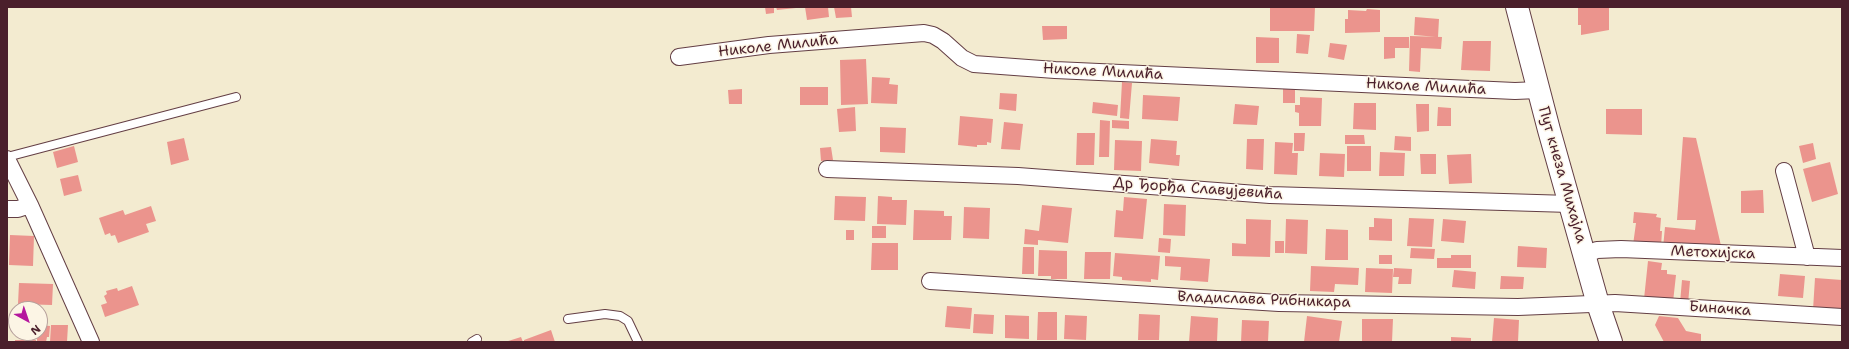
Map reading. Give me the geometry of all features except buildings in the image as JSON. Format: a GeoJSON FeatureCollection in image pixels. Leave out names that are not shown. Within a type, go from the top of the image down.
{"type":"FeatureCollection","features":[{"type":"Feature","properties":{"kind":"main road","name":"Пут кнеза Михајла"},"geometry":{"type":"LineString","coordinates":[[1517,7],[1538,90],[1584,255],[1611,342]]}},
{"type":"Feature","properties":{"kind":"street","name":"Николе Милића"},"geometry":{"type":"LineString","coordinates":[[678,57],[769,45],[924,33],[933,35],[943,41],[962,58],[974,64],[1063,70],[1515,91],[1538,90]]}},
{"type":"Feature","properties":{"kind":"street"},"geometry":{"type":"LineString","coordinates":[[7,158],[30,205],[91,342]]}},
{"type":"Feature","properties":{"kind":"street","name":"Др Ђорђа Славујевића"},"geometry":{"type":"LineString","coordinates":[[827,169],[1018,176],[1270,195],[1570,204]]}},
{"type":"Feature","properties":{"kind":"street"},"geometry":{"type":"LineString","coordinates":[[1784,171],[1807,257]]}},
{"type":"Feature","properties":{"kind":"street"},"geometry":{"type":"LineString","coordinates":[[7,209],[18,209],[30,205]]}},
{"type":"Feature","properties":{"kind":"street","name":"Метохијска"},"geometry":{"type":"LineString","coordinates":[[1584,255],[1597,250],[1621,249],[1842,258]]}},
{"type":"Feature","properties":{"kind":"street","name":"Владислава Рибникара"},"geometry":{"type":"LineString","coordinates":[[930,281],[1279,303],[1518,307],[1598,304]]}},
{"type":"Feature","properties":{"kind":"street","name":"Биначка"},"geometry":{"type":"LineString","coordinates":[[1598,304],[1615,303],[1842,317]]}},
{"type":"Feature","properties":{"kind":"lane"},"geometry":{"type":"LineString","coordinates":[[7,158],[236,97]]}},
{"type":"Feature","properties":{"kind":"lane"},"geometry":{"type":"LineString","coordinates":[[568,319],[605,314],[620,316],[628,321],[638,342]]}}]}
